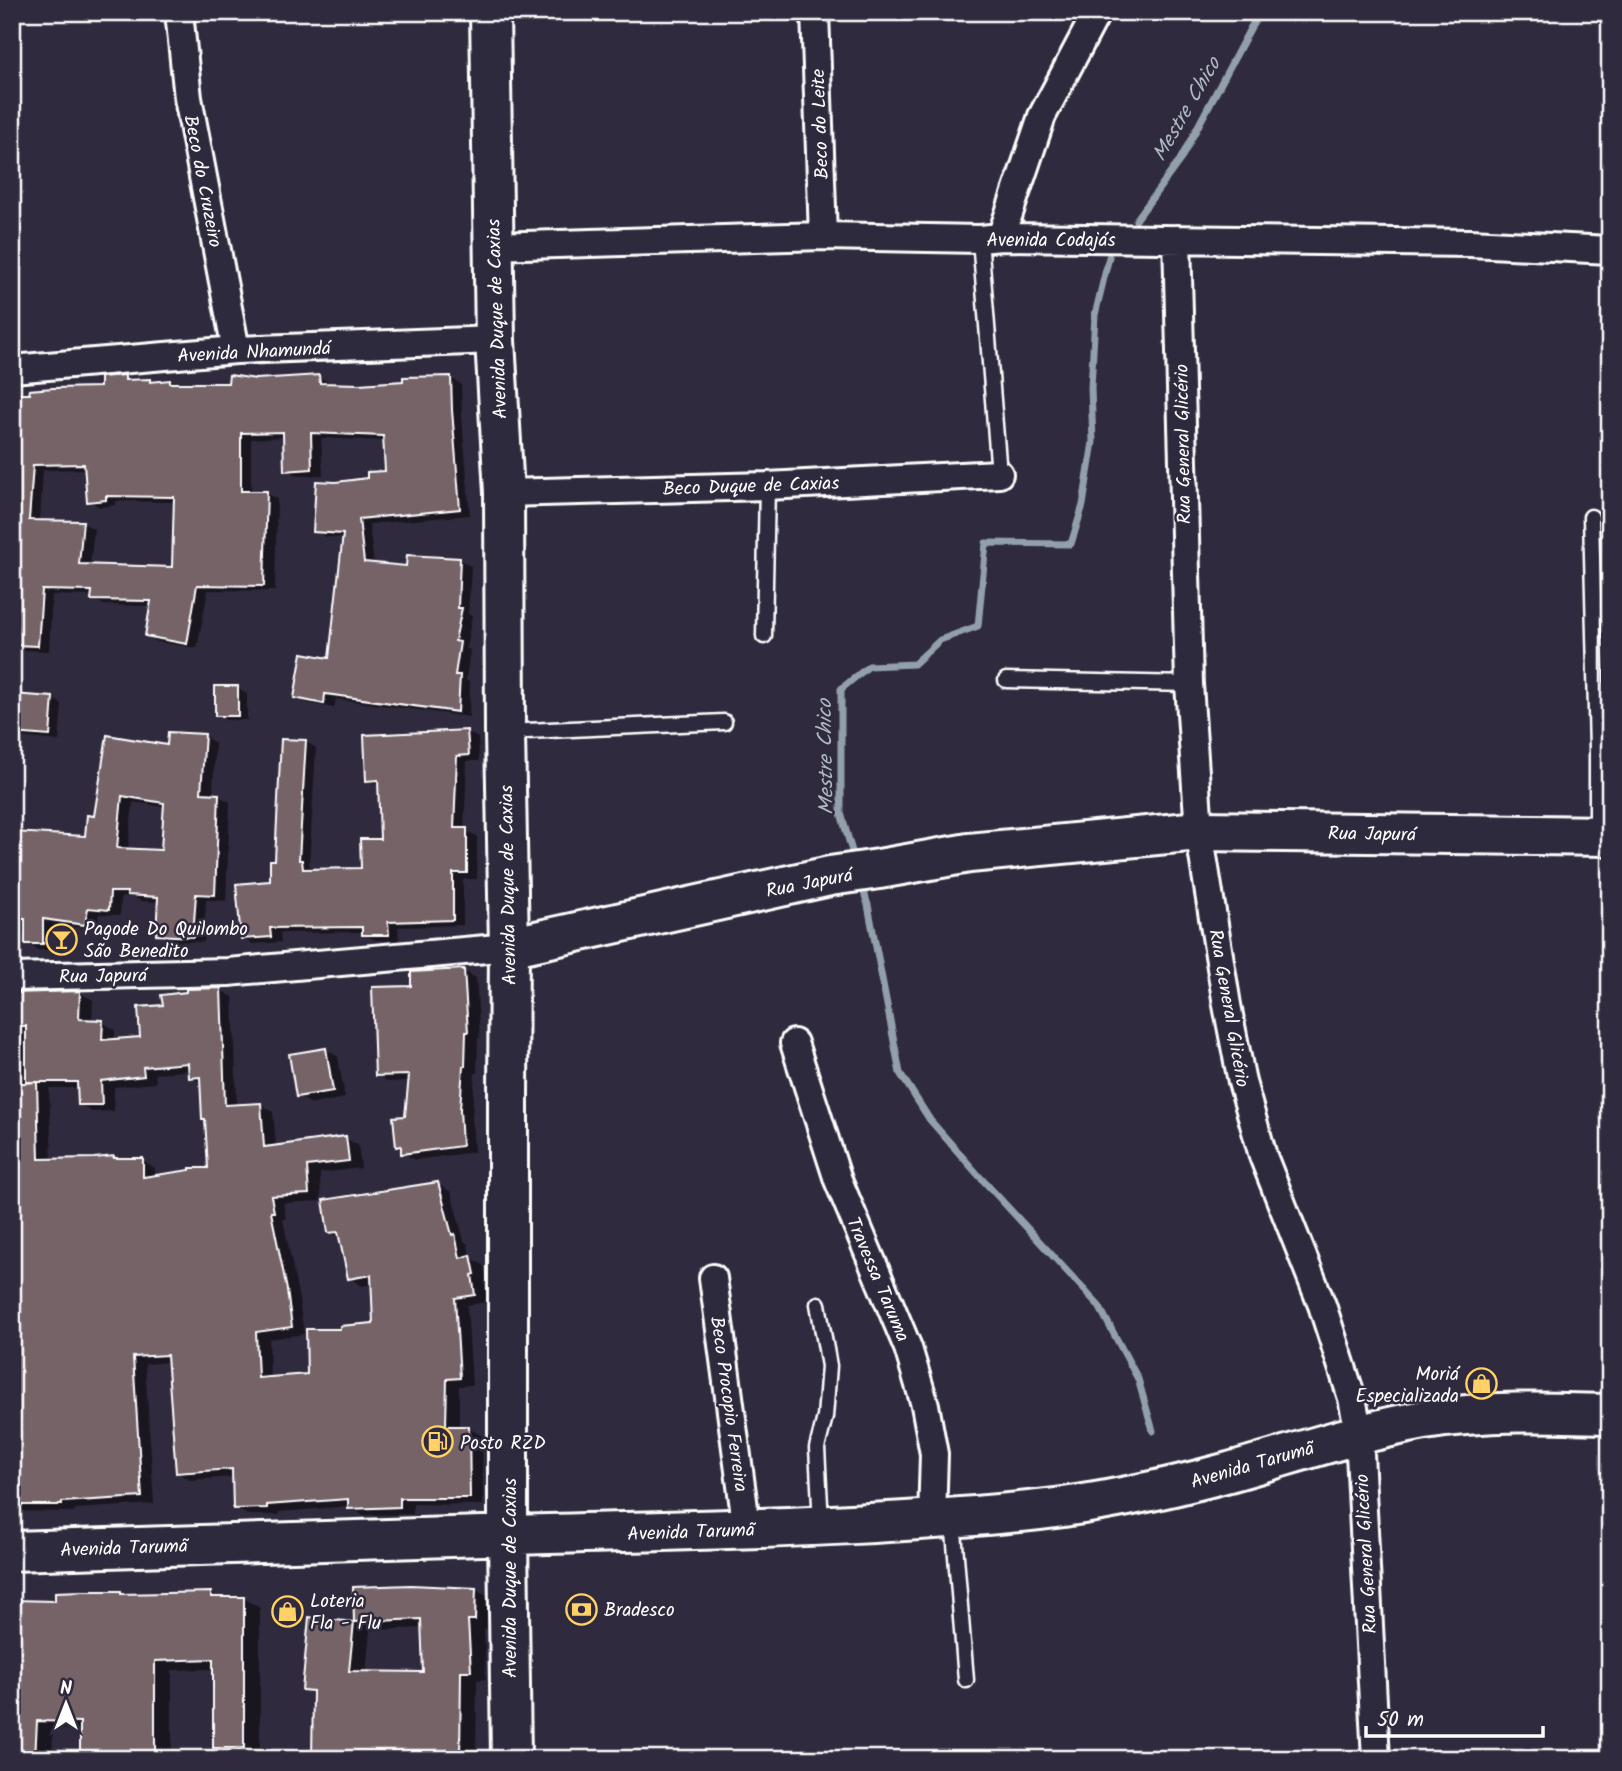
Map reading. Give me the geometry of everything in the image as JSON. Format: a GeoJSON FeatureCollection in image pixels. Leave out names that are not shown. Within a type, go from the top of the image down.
{"type":"FeatureCollection","features":[{"type":"Feature","properties":{"kind":"street","name":"Beco do Cruzeiro"},"geometry":{"type":"LineString","coordinates":[[179,12],[188,98],[236,350]]}},
{"type":"Feature","properties":{"kind":"street","name":"Avenida Duque de Caxias"},"geometry":{"type":"LineString","coordinates":[[490,12],[495,340],[504,493],[509,947],[508,1535],[511,1759]]}},
{"type":"Feature","properties":{"kind":"street","name":"Beco do Leite"},"geometry":{"type":"LineString","coordinates":[[815,12],[823,236]]}},
{"type":"Feature","properties":{"kind":"street"},"geometry":{"type":"LineString","coordinates":[[990,238],[1042,116],[1097,12]]}},
{"type":"Feature","properties":{"kind":"street","name":"Avenida Codajás"},"geometry":{"type":"LineString","coordinates":[[493,246],[823,236],[1470,243],[1610,250]]}},
{"type":"Feature","properties":{"kind":"street","name":"Rua General Glicério"},"geometry":{"type":"LineString","coordinates":[[1177,239],[1189,684],[1199,831],[1242,1082],[1263,1156],[1322,1305],[1352,1398],[1359,1434],[1376,1759]]}},
{"type":"Feature","properties":{"kind":"street","name":"Avenida Nhamundá"},"geometry":{"type":"LineString","coordinates":[[12,369],[236,350],[495,340]]}},
{"type":"Feature","properties":{"kind":"street","name":"Beco Duque de Caxias"},"geometry":{"type":"LineString","coordinates":[[504,493],[767,486],[999,474]]}},
{"type":"Feature","properties":{"kind":"street","name":"Rua Japurá"},"geometry":{"type":"LineString","coordinates":[[12,977],[228,972],[509,947],[830,876],[969,853],[1199,831],[1604,836]]}},
{"type":"Feature","properties":{"kind":"street","name":"Travessa Taruma"},"geometry":{"type":"LineString","coordinates":[[794,1043],[838,1180],[908,1348],[925,1405],[942,1519]]}},
{"type":"Feature","properties":{"kind":"street","name":"Beco Procopio Ferreira"},"geometry":{"type":"LineString","coordinates":[[713,1278],[747,1530]]}},
{"type":"Feature","properties":{"kind":"street","name":"Avenida Tarumã"},"geometry":{"type":"LineString","coordinates":[[12,1551],[747,1530],[942,1519],[1043,1509],[1159,1490],[1359,1434],[1426,1420],[1485,1413],[1610,1414]]}},
{"type":"Feature","properties":{"kind":"lane"},"geometry":{"type":"LineString","coordinates":[[990,238],[999,474]]}},
{"type":"Feature","properties":{"kind":"lane"},"geometry":{"type":"LineString","coordinates":[[764,636],[767,486]]}},
{"type":"Feature","properties":{"kind":"lane"},"geometry":{"type":"LineString","coordinates":[[1591,517],[1597,749],[1604,836]]}},
{"type":"Feature","properties":{"kind":"lane"},"geometry":{"type":"LineString","coordinates":[[1006,680],[1189,684]]}},
{"type":"Feature","properties":{"kind":"lane"},"geometry":{"type":"LineString","coordinates":[[505,732],[724,722]]}},
{"type":"Feature","properties":{"kind":"lane"},"geometry":{"type":"LineString","coordinates":[[818,1304],[829,1366],[825,1417],[817,1448],[821,1526]]}},
{"type":"Feature","properties":{"kind":"lane"},"geometry":{"type":"LineString","coordinates":[[942,1519],[966,1680]]}},
{"type":"Feature","properties":{"kind":"building"},"geometry":{"type":"Polygon","coordinates":[[[125,375],[125,380],[150,379],[150,382],[170,380],[170,383],[228,383],[229,375],[256,379],[319,375],[320,383],[359,384],[403,381],[403,377],[451,376],[460,509],[359,519],[364,562],[406,566],[407,555],[460,558],[458,608],[462,608],[455,641],[460,642],[455,675],[460,675],[458,712],[325,694],[324,704],[294,698],[302,653],[329,658],[343,534],[313,532],[316,481],[336,482],[367,478],[367,472],[385,471],[383,436],[311,433],[312,469],[284,471],[283,432],[241,433],[241,491],[267,491],[264,586],[197,585],[187,644],[145,636],[151,601],[91,600],[92,591],[42,590],[38,646],[12,645],[12,394],[30,394],[29,390],[53,388],[100,387],[100,377],[125,375]],[[84,464],[33,465],[29,520],[83,521],[79,564],[172,567],[174,497],[106,496],[106,500],[87,502],[84,464]]]}},
{"type":"Feature","properties":{"kind":"building"},"geometry":{"type":"Polygon","coordinates":[[[215,686],[238,686],[238,716],[215,716],[215,686]]]}},
{"type":"Feature","properties":{"kind":"building"},"geometry":{"type":"Polygon","coordinates":[[[12,694],[53,697],[50,736],[12,733],[12,694]]]}},
{"type":"Feature","properties":{"kind":"building"},"geometry":{"type":"Polygon","coordinates":[[[467,730],[469,755],[457,756],[454,828],[467,828],[467,873],[453,873],[453,920],[388,922],[389,935],[362,935],[362,927],[270,928],[271,937],[241,939],[236,884],[270,881],[270,860],[275,860],[281,739],[306,740],[299,860],[302,860],[303,869],[361,868],[360,839],[380,839],[378,780],[366,781],[364,735],[467,730]]]}},
{"type":"Feature","properties":{"kind":"building"},"geometry":{"type":"Polygon","coordinates":[[[168,732],[205,734],[201,793],[219,794],[215,895],[196,894],[193,937],[156,935],[158,897],[110,892],[109,910],[88,908],[85,925],[43,919],[43,944],[25,944],[25,919],[12,919],[12,832],[85,836],[87,815],[94,816],[107,735],[167,745],[168,732]],[[122,796],[117,848],[161,850],[164,803],[122,796]]]}},
{"type":"Feature","properties":{"kind":"building"},"geometry":{"type":"Polygon","coordinates":[[[464,969],[468,1032],[460,1109],[462,1146],[401,1154],[401,1146],[396,1147],[393,1117],[405,1116],[409,1075],[375,1076],[372,987],[411,986],[411,972],[464,969]]]}},
{"type":"Feature","properties":{"kind":"building"},"geometry":{"type":"Polygon","coordinates":[[[221,988],[225,1105],[261,1103],[264,1147],[346,1136],[349,1161],[307,1166],[309,1194],[271,1196],[274,1212],[271,1212],[292,1327],[256,1332],[258,1378],[307,1374],[306,1329],[340,1329],[340,1326],[373,1323],[371,1275],[348,1279],[338,1232],[328,1233],[323,1200],[438,1182],[460,1258],[471,1255],[475,1274],[472,1275],[475,1295],[455,1298],[460,1378],[447,1379],[446,1426],[469,1426],[470,1498],[400,1498],[400,1507],[348,1509],[348,1499],[233,1509],[232,1469],[176,1473],[167,1355],[133,1357],[142,1497],[62,1502],[62,1505],[12,1505],[12,1084],[37,1082],[26,1082],[26,1026],[12,1026],[12,993],[80,991],[79,1019],[103,1020],[102,1040],[140,1037],[138,1007],[163,1005],[161,995],[186,992],[186,989],[221,988]],[[188,1063],[143,1067],[144,1076],[101,1081],[102,1105],[78,1105],[77,1082],[37,1082],[39,1159],[114,1156],[143,1158],[143,1177],[190,1168],[208,1168],[200,1077],[189,1078],[188,1063]]]}},
{"type":"Feature","properties":{"kind":"building"},"geometry":{"type":"Polygon","coordinates":[[[326,1048],[333,1091],[296,1097],[289,1054],[326,1048]]]}},
{"type":"Feature","properties":{"kind":"building"},"geometry":{"type":"Polygon","coordinates":[[[411,1585],[476,1588],[475,1620],[468,1620],[471,1671],[461,1671],[460,1759],[312,1759],[313,1691],[302,1690],[309,1617],[354,1622],[353,1587],[411,1585]],[[421,1619],[354,1622],[349,1671],[423,1672],[421,1619]]]}},
{"type":"Feature","properties":{"kind":"building"},"geometry":{"type":"Polygon","coordinates":[[[121,1591],[121,1594],[211,1592],[211,1597],[244,1597],[244,1748],[213,1748],[213,1659],[155,1661],[155,1759],[80,1759],[80,1722],[37,1721],[35,1759],[12,1759],[12,1600],[55,1601],[55,1592],[121,1591]]]}},
{"type":"Feature","properties":{"kind":"waterway","name":"Mestre Chico"},"geometry":{"type":"LineString","coordinates":[[1136,220],[1180,160],[1261,12]]}},
{"type":"Feature","properties":{"kind":"waterway","name":"Mestre Chico"},"geometry":{"type":"LineString","coordinates":[[855,862],[841,813],[841,689],[869,666],[914,664],[940,640],[978,626],[986,543],[1071,544],[1083,505],[1093,442],[1091,388],[1095,315],[1109,257]]}},
{"type":"Feature","properties":{"kind":"waterway","name":"Mestre Chico"},"geometry":{"type":"LineString","coordinates":[[861,883],[868,905],[900,1073],[930,1120],[1099,1306],[1138,1379],[1153,1431]]}},
{"type":"Feature","properties":{"kind":"place","name":"Pagode Do Quilombo São Benedito"},"geometry":{"type":"Point","coordinates":[61,939]}},
{"type":"Feature","properties":{"kind":"place","name":"Moriá Especializada"},"geometry":{"type":"Point","coordinates":[1482,1384]}},
{"type":"Feature","properties":{"kind":"place","name":"Posto RZD"},"geometry":{"type":"Point","coordinates":[437,1442]}},
{"type":"Feature","properties":{"kind":"place","name":"Bradesco"},"geometry":{"type":"Point","coordinates":[581,1609]}},
{"type":"Feature","properties":{"kind":"place","name":"Loteria Fla - Flu"},"geometry":{"type":"Point","coordinates":[287,1611]}}]}
